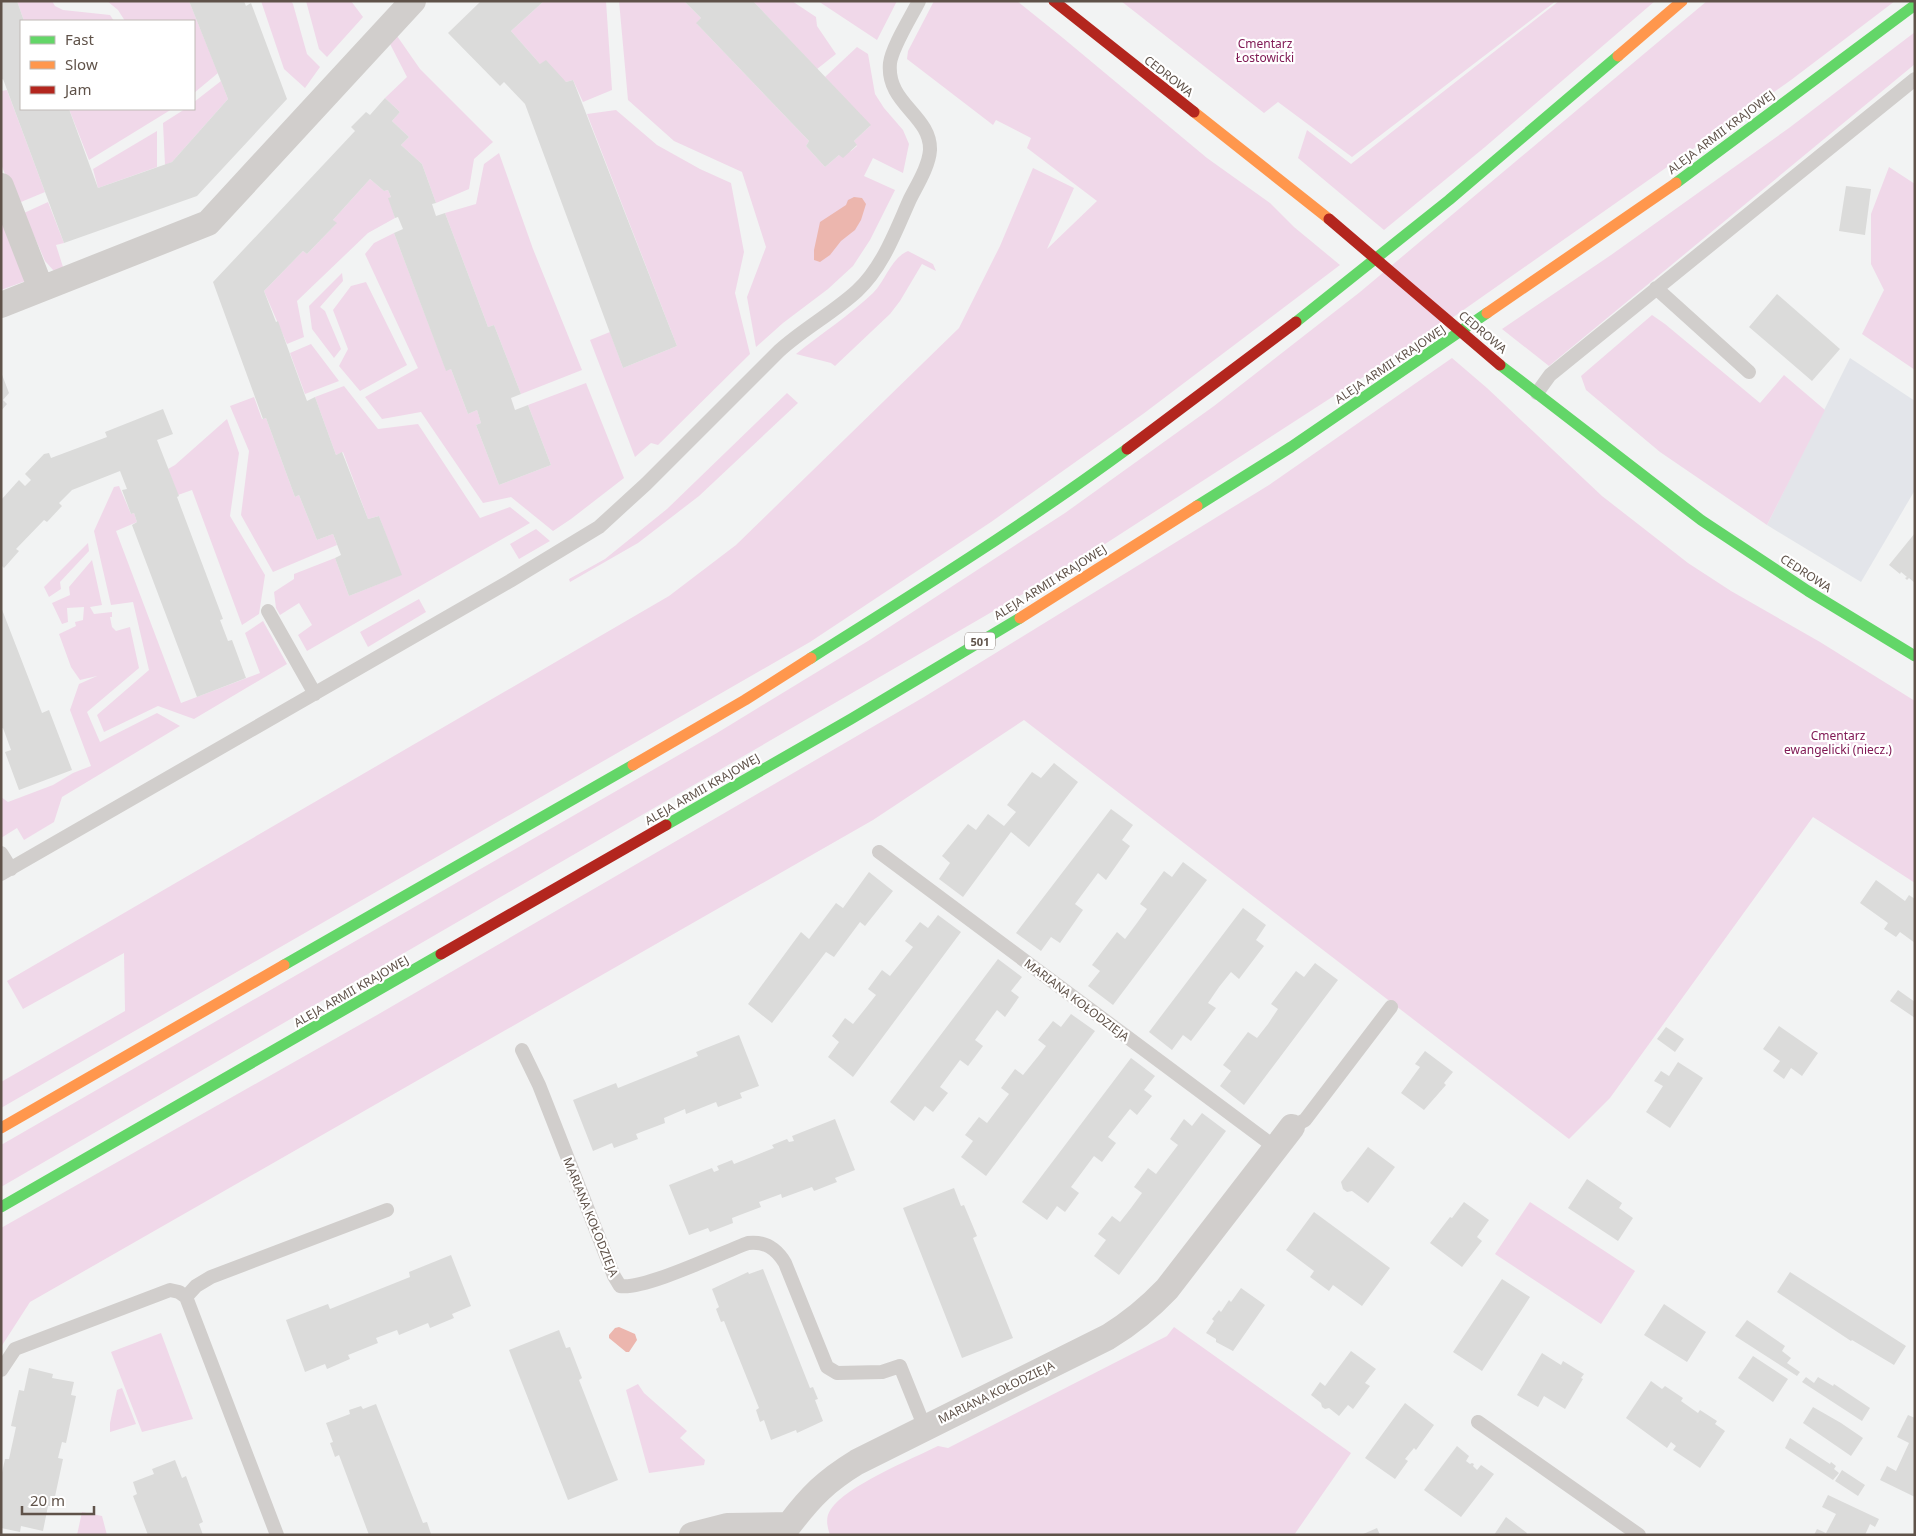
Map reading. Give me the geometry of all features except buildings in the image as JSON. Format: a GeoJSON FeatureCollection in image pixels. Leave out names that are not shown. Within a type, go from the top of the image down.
{"type":"FeatureCollection","features":[{"type":"Feature","properties":{"kind":"main road","name":"CEDROWA"},"geometry":{"type":"LineString","coordinates":[[1054,1],[1329,219],[1500,365],[1701,520],[1808,591],[1915,656]]}},
{"type":"Feature","properties":{"kind":"main road"},"geometry":{"type":"LineString","coordinates":[[1,1128],[744,700],[956,567],[1072,489],[1340,289],[1449,200],[1682,1]]}},
{"type":"Feature","properties":{"kind":"main road","name":"ALEJA ARMII KRAJOWEJ"},"geometry":{"type":"LineString","coordinates":[[1,1207],[851,719],[1043,604],[1291,447],[1388,382],[1686,176],[1915,5]]}},
{"type":"Feature","properties":{"kind":"street"},"geometry":{"type":"LineString","coordinates":[[1,305],[208,222],[413,1]]}},
{"type":"Feature","properties":{"kind":"street"},"geometry":{"type":"LineString","coordinates":[[1,186],[41,289]]}},
{"type":"Feature","properties":{"kind":"street","name":"MARIANA KOŁODZIEJA"},"geometry":{"type":"LineString","coordinates":[[692,1535],[727,1526],[792,1530],[810,1498],[835,1475],[857,1462],[1108,1337],[1133,1322],[1152,1306],[1167,1289],[1292,1127]]}},
{"type":"Feature","properties":{"kind":"lane"},"geometry":{"type":"LineString","coordinates":[[1,853],[6,872],[510,581],[599,527],[646,484],[779,351],[796,336],[840,305],[868,279],[895,233],[926,165],[930,150],[923,127],[895,91],[890,72],[892,56],[919,1]]}},
{"type":"Feature","properties":{"kind":"lane"},"geometry":{"type":"LineString","coordinates":[[1537,392],[1550,375],[1915,79]]}},
{"type":"Feature","properties":{"kind":"lane"},"geometry":{"type":"LineString","coordinates":[[1656,288],[1749,372]]}},
{"type":"Feature","properties":{"kind":"lane"},"geometry":{"type":"LineString","coordinates":[[268,611],[315,694]]}},
{"type":"Feature","properties":{"kind":"lane","name":"MARIANA KOŁODZIEJA"},"geometry":{"type":"LineString","coordinates":[[879,852],[1276,1148]]}},
{"type":"Feature","properties":{"kind":"lane","name":"MARIANA KOŁODZIEJA"},"geometry":{"type":"LineString","coordinates":[[1292,1127],[1305,1120],[1391,1007]]}},
{"type":"Feature","properties":{"kind":"lane","name":"MARIANA KOŁODZIEJA"},"geometry":{"type":"LineString","coordinates":[[522,1050],[539,1085],[614,1276],[620,1286],[628,1287],[648,1282],[748,1242],[768,1245],[779,1253],[785,1262],[827,1367],[837,1373],[882,1372],[900,1366],[925,1428]]}},
{"type":"Feature","properties":{"kind":"lane"},"geometry":{"type":"LineString","coordinates":[[186,1297],[196,1286],[211,1277],[387,1210]]}},
{"type":"Feature","properties":{"kind":"lane"},"geometry":{"type":"LineString","coordinates":[[1,1370],[15,1349],[170,1290],[179,1292],[186,1297],[277,1535]]}},
{"type":"Feature","properties":{"kind":"lane"},"geometry":{"type":"LineString","coordinates":[[1478,1422],[1639,1535]]}},
{"type":"Feature","properties":{"kind":"shaded area"},"geometry":{"type":"Polygon","coordinates":[[[854,197],[862,198],[866,204],[861,220],[855,230],[841,241],[830,255],[820,262],[814,260],[814,250],[820,222],[846,205],[848,200],[854,197]]]}},
{"type":"Feature","properties":{"kind":"shaded area"},"geometry":{"type":"Polygon","coordinates":[[[1850,358],[1915,401],[1915,490],[1861,582],[1767,525],[1850,358]]]}},
{"type":"Feature","properties":{"kind":"shaded area"},"geometry":{"type":"Polygon","coordinates":[[[619,1327],[635,1334],[637,1340],[629,1352],[626,1352],[609,1338],[609,1335],[615,1328],[619,1327]]]}},
{"type":"Feature","properties":{"kind":"green space"},"geometry":{"type":"Polygon","coordinates":[[[17,1],[52,1],[55,6],[63,10],[110,15],[113,20],[24,20],[17,1]]]}},
{"type":"Feature","properties":{"kind":"green space"},"geometry":{"type":"Polygon","coordinates":[[[107,1],[189,1],[218,73],[195,92],[195,20],[124,20],[118,10],[107,1]]]}},
{"type":"Feature","properties":{"kind":"green space"},"geometry":{"type":"Polygon","coordinates":[[[261,1],[291,1],[293,4],[307,54],[320,67],[305,88],[284,69],[261,1]]]}},
{"type":"Feature","properties":{"kind":"green space"},"geometry":{"type":"Polygon","coordinates":[[[306,1],[351,1],[363,17],[327,57],[319,49],[306,1]]]}},
{"type":"Feature","properties":{"kind":"green space"},"geometry":{"type":"Polygon","coordinates":[[[544,1],[606,1],[612,90],[583,102],[573,80],[566,82],[540,64],[511,31],[544,1]]]}},
{"type":"Feature","properties":{"kind":"green space"},"geometry":{"type":"Polygon","coordinates":[[[619,1],[684,1],[701,18],[697,24],[809,141],[806,146],[825,167],[839,155],[851,151],[857,146],[854,141],[870,126],[825,77],[857,47],[868,54],[875,94],[903,130],[909,144],[903,173],[873,158],[864,176],[895,190],[870,240],[853,266],[828,289],[783,323],[756,347],[747,297],[766,247],[742,172],[674,141],[628,100],[619,1]]]}},
{"type":"Feature","properties":{"kind":"green space"},"geometry":{"type":"Polygon","coordinates":[[[753,1],[792,1],[816,17],[817,26],[836,54],[817,69],[753,1]]]}},
{"type":"Feature","properties":{"kind":"green space"},"geometry":{"type":"Polygon","coordinates":[[[818,1],[897,1],[877,40],[818,1]]]}},
{"type":"Feature","properties":{"kind":"green space"},"geometry":{"type":"Polygon","coordinates":[[[934,1],[1017,1],[1207,158],[1270,203],[1294,227],[1340,265],[1143,414],[991,522],[810,642],[1,1108],[1,1082],[125,1011],[124,953],[23,1009],[7,981],[669,596],[736,545],[959,328],[1000,246],[1033,168],[1074,188],[1047,249],[1097,201],[1027,148],[1031,138],[996,120],[993,125],[907,59],[908,51],[934,1]]]}},
{"type":"Feature","properties":{"kind":"green space","name":"Cmentarz Łostowicki"},"geometry":{"type":"Polygon","coordinates":[[[1121,1],[1556,1],[1352,157],[1278,102],[1264,113],[1121,1]]]}},
{"type":"Feature","properties":{"kind":"green space"},"geometry":{"type":"Polygon","coordinates":[[[1559,1],[1655,1],[1485,147],[1384,230],[1298,158],[1307,130],[1351,164],[1559,1]]]}},
{"type":"Feature","properties":{"kind":"green space"},"geometry":{"type":"Polygon","coordinates":[[[1707,1],[1895,1],[1791,80],[1425,337],[1071,566],[1,1187],[1,1145],[717,733],[868,641],[1065,513],[1214,406],[1360,292],[1707,1]]]}},
{"type":"Feature","properties":{"kind":"green space"},"geometry":{"type":"Polygon","coordinates":[[[1915,32],[1915,64],[1549,366],[1502,329],[1611,255],[1789,128],[1915,32]]]}},
{"type":"Feature","properties":{"kind":"green space"},"geometry":{"type":"Polygon","coordinates":[[[395,33],[420,69],[493,142],[474,159],[469,189],[436,203],[422,164],[401,145],[409,137],[392,121],[400,112],[385,98],[407,77],[388,40],[395,33]]]}},
{"type":"Feature","properties":{"kind":"green space"},"geometry":{"type":"Polygon","coordinates":[[[221,81],[228,99],[172,162],[165,165],[163,123],[183,110],[195,110],[195,101],[221,81]]]}},
{"type":"Feature","properties":{"kind":"green space"},"geometry":{"type":"Polygon","coordinates":[[[7,90],[45,192],[21,202],[15,199],[1,164],[1,91],[7,90]]]}},
{"type":"Feature","properties":{"kind":"green space"},"geometry":{"type":"Polygon","coordinates":[[[69,110],[170,110],[89,160],[69,110]]]}},
{"type":"Feature","properties":{"kind":"green space"},"geometry":{"type":"Polygon","coordinates":[[[616,110],[657,145],[700,169],[731,183],[744,252],[735,293],[750,354],[658,445],[651,443],[635,457],[590,340],[610,332],[623,368],[677,346],[587,114],[616,110]]]}},
{"type":"Feature","properties":{"kind":"green space"},"geometry":{"type":"Polygon","coordinates":[[[157,131],[157,167],[98,188],[93,169],[157,131]]]}},
{"type":"Feature","properties":{"kind":"green space"},"geometry":{"type":"Polygon","coordinates":[[[499,153],[533,249],[582,370],[521,394],[494,325],[488,327],[445,213],[476,204],[484,164],[499,153]]]}},
{"type":"Feature","properties":{"kind":"green space"},"geometry":{"type":"Polygon","coordinates":[[[1889,167],[1915,184],[1915,370],[1862,334],[1884,290],[1871,264],[1871,214],[1889,167]]]}},
{"type":"Feature","properties":{"kind":"green space"},"geometry":{"type":"Polygon","coordinates":[[[370,179],[384,191],[388,190],[395,218],[368,233],[297,301],[304,337],[287,344],[264,291],[303,251],[307,254],[336,224],[333,220],[370,179]]]}},
{"type":"Feature","properties":{"kind":"green space"},"geometry":{"type":"Polygon","coordinates":[[[48,202],[64,243],[56,245],[63,267],[54,271],[45,261],[24,213],[48,202]]]}},
{"type":"Feature","properties":{"kind":"green space"},"geometry":{"type":"Polygon","coordinates":[[[1,216],[31,279],[1,290],[1,216]]]}},
{"type":"Feature","properties":{"kind":"green space"},"geometry":{"type":"Polygon","coordinates":[[[394,233],[446,370],[451,369],[468,414],[477,410],[481,423],[476,425],[499,485],[551,465],[528,405],[586,383],[624,478],[553,531],[511,497],[483,503],[421,412],[382,419],[365,397],[418,368],[365,254],[374,243],[394,233]]]}},
{"type":"Feature","properties":{"kind":"green space"},"geometry":{"type":"Polygon","coordinates":[[[908,251],[933,264],[936,271],[922,264],[890,314],[835,366],[831,363],[796,354],[873,293],[897,259],[908,251]]]}},
{"type":"Feature","properties":{"kind":"green space"},"geometry":{"type":"Polygon","coordinates":[[[342,273],[343,281],[320,307],[325,311],[341,349],[334,358],[312,329],[309,306],[342,273]]]}},
{"type":"Feature","properties":{"kind":"green space"},"geometry":{"type":"Polygon","coordinates":[[[366,282],[407,365],[360,391],[339,366],[348,349],[333,310],[351,286],[366,282]]]}},
{"type":"Feature","properties":{"kind":"green space"},"geometry":{"type":"Polygon","coordinates":[[[1652,315],[1760,403],[1784,375],[1825,410],[1767,525],[1660,452],[1586,390],[1581,376],[1652,315]]]}},
{"type":"Feature","properties":{"kind":"green space"},"geometry":{"type":"Polygon","coordinates":[[[311,344],[339,381],[305,394],[290,353],[311,344]]]}},
{"type":"Feature","properties":{"kind":"green space","name":"Cmentarz ewangelicki (niecz.)"},"geometry":{"type":"Polygon","coordinates":[[[1452,358],[1487,388],[1602,496],[1688,563],[1731,591],[1820,642],[1915,701],[1915,883],[1813,817],[1610,1098],[1569,1139],[1024,720],[873,820],[30,1302],[1,1347],[1,1228],[377,1015],[924,697],[1269,485],[1452,358]]]}},
{"type":"Feature","properties":{"kind":"green space"},"geometry":{"type":"Polygon","coordinates":[[[344,386],[378,429],[418,424],[480,518],[510,507],[530,523],[307,651],[298,635],[312,625],[299,603],[280,615],[276,608],[274,592],[294,579],[294,574],[335,558],[349,596],[401,575],[379,516],[368,519],[343,452],[336,455],[315,397],[344,386]]]}},
{"type":"Feature","properties":{"kind":"green space"},"geometry":{"type":"Polygon","coordinates":[[[787,393],[798,403],[699,496],[638,543],[570,582],[569,579],[605,559],[667,509],[787,393]]]}},
{"type":"Feature","properties":{"kind":"green space"},"geometry":{"type":"Polygon","coordinates":[[[254,397],[262,419],[266,418],[295,497],[299,495],[317,540],[333,534],[337,545],[273,572],[241,515],[249,451],[230,406],[254,397]]]}},
{"type":"Feature","properties":{"kind":"green space"},"geometry":{"type":"Polygon","coordinates":[[[227,419],[239,453],[230,516],[265,575],[259,614],[242,625],[192,490],[178,495],[168,469],[227,419]]]}},
{"type":"Feature","properties":{"kind":"green space"},"geometry":{"type":"Polygon","coordinates":[[[119,486],[131,514],[134,513],[137,522],[116,531],[181,703],[260,673],[245,633],[263,621],[287,664],[194,719],[158,706],[104,732],[97,715],[149,670],[133,602],[111,605],[94,531],[114,487],[119,486]]]}},
{"type":"Feature","properties":{"kind":"green space"},"geometry":{"type":"Polygon","coordinates":[[[536,529],[550,541],[519,559],[510,544],[536,529]]]}},
{"type":"Feature","properties":{"kind":"green space"},"geometry":{"type":"Polygon","coordinates":[[[88,543],[89,551],[60,582],[61,589],[49,597],[44,587],[88,543]]]}},
{"type":"Feature","properties":{"kind":"green space"},"geometry":{"type":"Polygon","coordinates":[[[92,560],[102,605],[90,607],[94,614],[112,612],[112,617],[110,617],[112,627],[116,631],[130,627],[139,668],[87,712],[100,742],[157,713],[180,726],[62,797],[54,822],[24,840],[17,828],[1,838],[1,797],[8,802],[53,785],[73,773],[91,766],[70,710],[79,684],[97,676],[80,680],[71,667],[59,634],[76,626],[75,622],[83,620],[84,607],[67,608],[68,622],[62,624],[52,603],[70,595],[69,587],[92,560]]]}},
{"type":"Feature","properties":{"kind":"green space"},"geometry":{"type":"Polygon","coordinates":[[[419,599],[426,612],[368,647],[360,632],[419,599]]]}},
{"type":"Feature","properties":{"kind":"green space"},"geometry":{"type":"Polygon","coordinates":[[[1530,1202],[1635,1271],[1601,1324],[1495,1254],[1530,1202]]]}},
{"type":"Feature","properties":{"kind":"green space"},"geometry":{"type":"Polygon","coordinates":[[[1174,1327],[1351,1453],[1294,1535],[830,1535],[827,1522],[828,1515],[839,1500],[850,1491],[938,1446],[948,1448],[1167,1336],[1174,1327]]]}},
{"type":"Feature","properties":{"kind":"green space"},"geometry":{"type":"Polygon","coordinates":[[[161,1333],[193,1419],[142,1432],[111,1352],[161,1333]]]}},
{"type":"Feature","properties":{"kind":"green space"},"geometry":{"type":"Polygon","coordinates":[[[638,1384],[644,1393],[687,1431],[680,1438],[705,1460],[704,1465],[649,1473],[626,1390],[638,1384]]]}},
{"type":"Feature","properties":{"kind":"green space"},"geometry":{"type":"Polygon","coordinates":[[[122,1388],[136,1424],[110,1432],[117,1390],[122,1388]]]}},
{"type":"Feature","properties":{"kind":"green space"},"geometry":{"type":"Polygon","coordinates":[[[82,1512],[102,1516],[107,1535],[77,1535],[82,1512]]]}},
{"type":"Feature","properties":{"kind":"traffic: fast"},"geometry":{"type":"LineString","coordinates":[[1676,183],[1915,5]]}},
{"type":"Feature","properties":{"kind":"traffic: fast"},"geometry":{"type":"LineString","coordinates":[[1296,322],[1449,200],[1618,56]]}},
{"type":"Feature","properties":{"kind":"traffic: fast"},"geometry":{"type":"LineString","coordinates":[[1197,506],[1291,447],[1487,313]]}},
{"type":"Feature","properties":{"kind":"traffic: fast"},"geometry":{"type":"LineString","coordinates":[[1500,365],[1701,520],[1808,591],[1915,656]]}},
{"type":"Feature","properties":{"kind":"traffic: fast"},"geometry":{"type":"LineString","coordinates":[[811,658],[1010,530],[1127,449]]}},
{"type":"Feature","properties":{"kind":"traffic: fast"},"geometry":{"type":"LineString","coordinates":[[666,825],[851,719],[1020,618]]}},
{"type":"Feature","properties":{"kind":"traffic: fast"},"geometry":{"type":"LineString","coordinates":[[284,965],[633,765]]}},
{"type":"Feature","properties":{"kind":"traffic: fast"},"geometry":{"type":"LineString","coordinates":[[1,1207],[441,954]]}},
{"type":"Feature","properties":{"kind":"traffic: slow"},"geometry":{"type":"LineString","coordinates":[[1618,56],[1682,1]]}},
{"type":"Feature","properties":{"kind":"traffic: slow"},"geometry":{"type":"LineString","coordinates":[[1194,112],[1329,219]]}},
{"type":"Feature","properties":{"kind":"traffic: slow"},"geometry":{"type":"LineString","coordinates":[[1487,313],[1676,183]]}},
{"type":"Feature","properties":{"kind":"traffic: slow"},"geometry":{"type":"LineString","coordinates":[[1020,618],[1197,506]]}},
{"type":"Feature","properties":{"kind":"traffic: slow"},"geometry":{"type":"LineString","coordinates":[[633,765],[745,700],[811,658]]}},
{"type":"Feature","properties":{"kind":"traffic: slow"},"geometry":{"type":"LineString","coordinates":[[1,1128],[284,965]]}},
{"type":"Feature","properties":{"kind":"traffic: jam"},"geometry":{"type":"LineString","coordinates":[[1054,1],[1194,112]]}},
{"type":"Feature","properties":{"kind":"traffic: jam"},"geometry":{"type":"LineString","coordinates":[[1329,219],[1500,365]]}},
{"type":"Feature","properties":{"kind":"traffic: jam"},"geometry":{"type":"LineString","coordinates":[[1127,449],[1296,322]]}},
{"type":"Feature","properties":{"kind":"traffic: jam"},"geometry":{"type":"LineString","coordinates":[[441,954],[666,825]]}}]}
